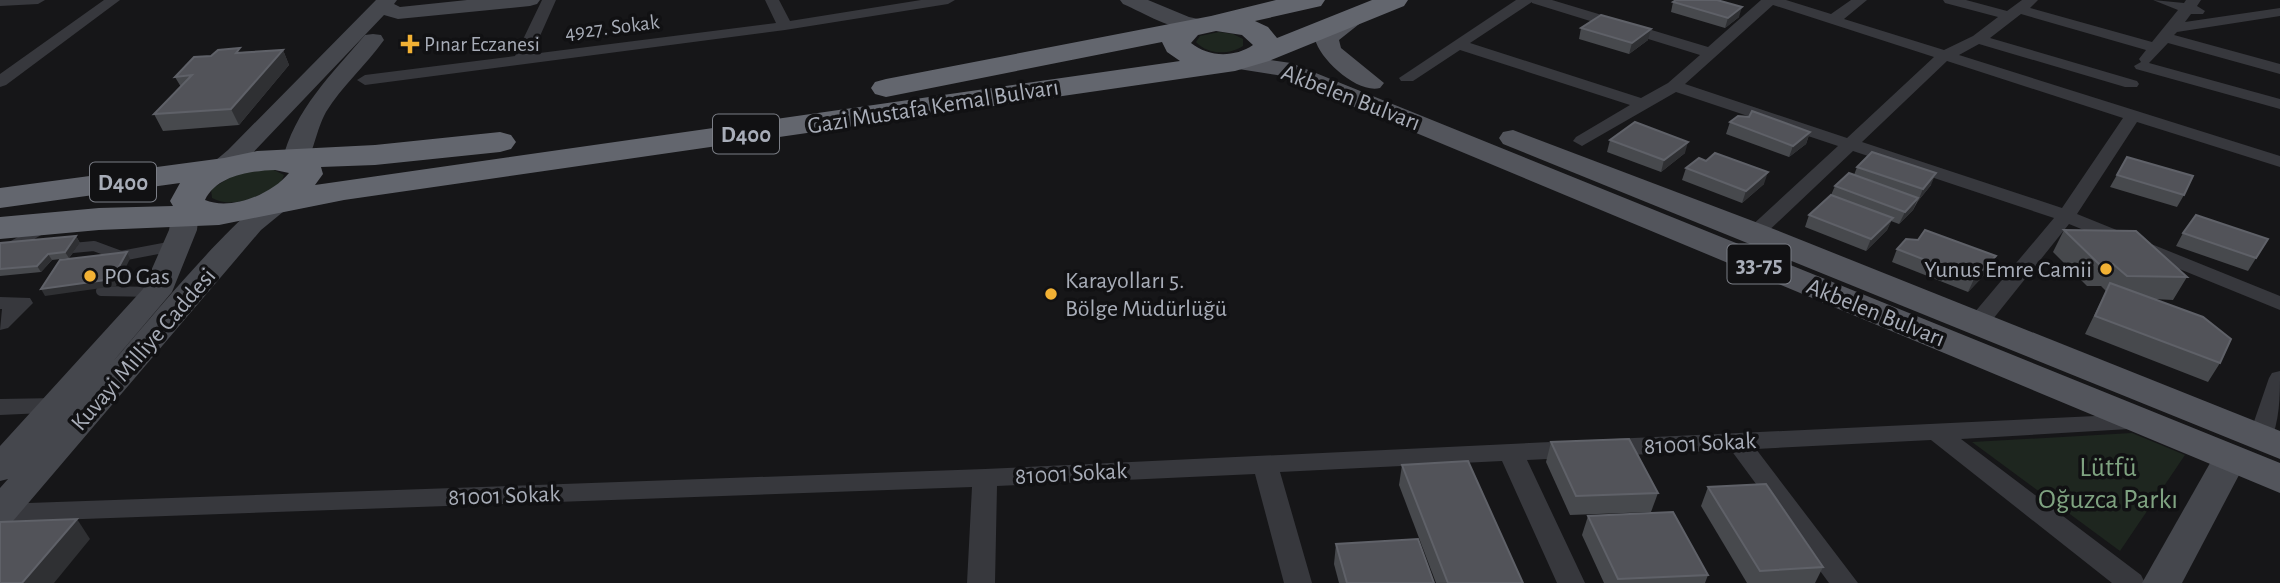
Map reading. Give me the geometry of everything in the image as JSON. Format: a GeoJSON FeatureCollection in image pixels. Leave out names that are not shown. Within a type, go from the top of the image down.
{"type":"FeatureCollection","features":[{"type":"Feature","properties":{"kind":"highway","name":"Gazi Mustafa Kemal Bulvarı"},"geometry":{"type":"LineString","coordinates":[[283,180],[425,151],[824,99],[1195,26],[1312,0]]}},
{"type":"Feature","properties":{"kind":"highway","name":"Gazi Mustafa Kemal Bulvarı"},"geometry":{"type":"LineString","coordinates":[[283,180],[344,190],[852,119],[1260,49],[1356,17],[1395,0]]}},
{"type":"Feature","properties":{"kind":"highway"},"geometry":{"type":"LineString","coordinates":[[1195,26],[1244,26],[1260,49],[1205,60],[1182,52],[1176,39],[1195,26]]}},
{"type":"Feature","properties":{"kind":"highway"},"geometry":{"type":"LineString","coordinates":[[226,169],[283,180],[191,219],[189,193],[226,169]]}},
{"type":"Feature","properties":{"kind":"highway","name":"D400"},"geometry":{"type":"LineString","coordinates":[[0,198],[226,169]]}},
{"type":"Feature","properties":{"kind":"highway","name":"D400"},"geometry":{"type":"LineString","coordinates":[[0,228],[52,237],[191,219]]}},
{"type":"Feature","properties":{"kind":"main road"},"geometry":{"type":"LineString","coordinates":[[1356,17],[1336,29],[1326,39],[1330,51],[1371,83]]}},
{"type":"Feature","properties":{"kind":"main road","name":"Akbelen Bulvarı"},"geometry":{"type":"LineString","coordinates":[[1260,49],[1371,83],[1755,233],[2270,442]]}},
{"type":"Feature","properties":{"kind":"main road","name":"Akbelen Bulvarı"},"geometry":{"type":"LineString","coordinates":[[1260,49],[1282,68],[2280,479]]}},
{"type":"Feature","properties":{"kind":"street"},"geometry":{"type":"LineString","coordinates":[[0,2],[38,0]]}},
{"type":"Feature","properties":{"kind":"street"},"geometry":{"type":"LineString","coordinates":[[0,82],[113,0]]}},
{"type":"Feature","properties":{"kind":"street"},"geometry":{"type":"LineString","coordinates":[[226,169],[385,3],[449,0]]}},
{"type":"Feature","properties":{"kind":"street"},"geometry":{"type":"LineString","coordinates":[[385,3],[398,13],[530,0]]}},
{"type":"Feature","properties":{"kind":"street"},"geometry":{"type":"LineString","coordinates":[[521,60],[549,0]]}},
{"type":"Feature","properties":{"kind":"street"},"geometry":{"type":"LineString","coordinates":[[772,0],[785,26]]}},
{"type":"Feature","properties":{"kind":"street","name":"4927. Sokak"},"geometry":{"type":"LineString","coordinates":[[365,80],[785,26],[948,0]]}},
{"type":"Feature","properties":{"kind":"street"},"geometry":{"type":"LineString","coordinates":[[1130,0],[1195,26]]}},
{"type":"Feature","properties":{"kind":"street"},"geometry":{"type":"LineString","coordinates":[[1407,78],[1526,0]]}},
{"type":"Feature","properties":{"kind":"street"},"geometry":{"type":"LineString","coordinates":[[1537,0],[1711,53]]}},
{"type":"Feature","properties":{"kind":"street"},"geometry":{"type":"LineString","coordinates":[[1581,141],[1674,86],[1770,0],[2280,162]]}},
{"type":"Feature","properties":{"kind":"street"},"geometry":{"type":"LineString","coordinates":[[1833,20],[1860,0]]}},
{"type":"Feature","properties":{"kind":"street"},"geometry":{"type":"LineString","coordinates":[[1950,0],[2019,8],[2164,38],[2280,69]]}},
{"type":"Feature","properties":{"kind":"street"},"geometry":{"type":"LineString","coordinates":[[2160,0],[2191,4],[2220,19]]}},
{"type":"Feature","properties":{"kind":"street"},"geometry":{"type":"LineString","coordinates":[[0,8],[18,1]]}},
{"type":"Feature","properties":{"kind":"street"},"geometry":{"type":"LineString","coordinates":[[283,180],[306,123],[377,34],[385,3]]}},
{"type":"Feature","properties":{"kind":"street"},"geometry":{"type":"LineString","coordinates":[[2114,109],[2142,66],[2191,4]]}},
{"type":"Feature","properties":{"kind":"street"},"geometry":{"type":"LineString","coordinates":[[1755,233],[1944,56],[1978,39],[2019,8]]}},
{"type":"Feature","properties":{"kind":"street"},"geometry":{"type":"LineString","coordinates":[[2164,38],[2220,19],[2280,12]]}},
{"type":"Feature","properties":{"kind":"street"},"geometry":{"type":"LineString","coordinates":[[1978,39],[2131,84]]}},
{"type":"Feature","properties":{"kind":"street"},"geometry":{"type":"LineString","coordinates":[[1457,44],[1642,104]]}},
{"type":"Feature","properties":{"kind":"street"},"geometry":{"type":"LineString","coordinates":[[2142,66],[2280,104]]}},
{"type":"Feature","properties":{"kind":"street"},"geometry":{"type":"LineString","coordinates":[[1674,86],[2066,216],[2280,304]]}},
{"type":"Feature","properties":{"kind":"street"},"geometry":{"type":"LineString","coordinates":[[1977,324],[2066,216],[2133,116]]}},
{"type":"Feature","properties":{"kind":"street","name":"Kuvayi Milliye Caddesi"},"geometry":{"type":"LineString","coordinates":[[0,512],[251,224],[283,180]]}},
{"type":"Feature","properties":{"kind":"street","name":"Kuvayi Milliye Caddesi"},"geometry":{"type":"LineString","coordinates":[[0,469],[157,292],[191,219]]}},
{"type":"Feature","properties":{"kind":"street"},"geometry":{"type":"LineString","coordinates":[[0,303],[22,303],[0,323]]}},
{"type":"Feature","properties":{"kind":"street"},"geometry":{"type":"LineString","coordinates":[[2270,442],[2280,378]]}},
{"type":"Feature","properties":{"kind":"street"},"geometry":{"type":"LineString","coordinates":[[0,407],[58,405]]}},
{"type":"Feature","properties":{"kind":"street","name":"81001 Sokak"},"geometry":{"type":"LineString","coordinates":[[0,512],[985,478],[2141,422]]}},
{"type":"Feature","properties":{"kind":"street"},"geometry":{"type":"LineString","coordinates":[[1935,431],[2131,583]]}},
{"type":"Feature","properties":{"kind":"street"},"geometry":{"type":"LineString","coordinates":[[1738,442],[1844,583]]}},
{"type":"Feature","properties":{"kind":"street"},"geometry":{"type":"LineString","coordinates":[[1510,451],[1572,583]]}},
{"type":"Feature","properties":{"kind":"street"},"geometry":{"type":"LineString","coordinates":[[2162,583],[2230,458]]}},
{"type":"Feature","properties":{"kind":"street"},"geometry":{"type":"LineString","coordinates":[[1265,464],[1298,583]]}},
{"type":"Feature","properties":{"kind":"street"},"geometry":{"type":"LineString","coordinates":[[981,583],[985,478]]}},
{"type":"Feature","properties":{"kind":"lane"},"geometry":{"type":"LineString","coordinates":[[157,292],[101,291],[121,256],[191,219]]}},
{"type":"Feature","properties":{"kind":"lane"},"geometry":{"type":"LineString","coordinates":[[0,254],[52,237],[94,246],[121,256]]}},
{"type":"Feature","properties":{"kind":"lane"},"geometry":{"type":"LineString","coordinates":[[0,254],[27,252]]}},
{"type":"Feature","properties":{"kind":"green space"},"geometry":{"type":"Polygon","coordinates":[[[1219,32],[1243,39],[1243,46],[1219,52],[1206,49],[1196,42],[1200,36],[1219,32]]]}},
{"type":"Feature","properties":{"kind":"green space"},"geometry":{"type":"Polygon","coordinates":[[[272,169],[284,175],[280,185],[264,193],[238,202],[212,198],[211,189],[236,174],[272,169]]]}},
{"type":"Feature","properties":{"kind":"green space","name":"Lütfü Oğuzca Parkı"},"geometry":{"type":"Polygon","coordinates":[[[2132,433],[2185,455],[2120,551],[1972,442],[2132,433]]]}},
{"type":"Feature","properties":{"kind":"building"},"geometry":{"type":"Polygon","coordinates":[[[1717,0],[1742,7],[1728,18],[1673,2],[1717,0]]]}},
{"type":"Feature","properties":{"kind":"building"},"geometry":{"type":"Polygon","coordinates":[[[1601,15],[1651,29],[1632,43],[1581,28],[1601,15]]]}},
{"type":"Feature","properties":{"kind":"building"},"geometry":{"type":"Polygon","coordinates":[[[240,48],[236,53],[283,50],[231,109],[154,114],[192,75],[175,77],[194,57],[211,56],[218,50],[240,48]]]}},
{"type":"Feature","properties":{"kind":"building"},"geometry":{"type":"Polygon","coordinates":[[[1752,111],[1810,132],[1793,146],[1730,122],[1738,116],[1749,117],[1752,111]]]}},
{"type":"Feature","properties":{"kind":"building"},"geometry":{"type":"Polygon","coordinates":[[[1635,122],[1688,142],[1664,160],[1610,140],[1635,122]]]}},
{"type":"Feature","properties":{"kind":"building"},"geometry":{"type":"Polygon","coordinates":[[[1872,152],[1936,173],[1923,189],[1857,167],[1872,152]]]}},
{"type":"Feature","properties":{"kind":"building"},"geometry":{"type":"Polygon","coordinates":[[[1715,153],[1768,172],[1746,191],[1686,168],[1699,158],[1706,161],[1715,153]]]}},
{"type":"Feature","properties":{"kind":"building"},"geometry":{"type":"Polygon","coordinates":[[[2127,157],[2193,176],[2184,195],[2117,175],[2127,157]]]}},
{"type":"Feature","properties":{"kind":"building"},"geometry":{"type":"Polygon","coordinates":[[[1849,173],[1918,198],[1905,212],[1835,186],[1849,173]]]}},
{"type":"Feature","properties":{"kind":"building"},"geometry":{"type":"Polygon","coordinates":[[[1831,195],[1893,218],[1871,239],[1809,215],[1831,195]]]}},
{"type":"Feature","properties":{"kind":"building"},"geometry":{"type":"Polygon","coordinates":[[[2196,215],[2268,239],[2256,258],[2183,233],[2196,215]]]}},
{"type":"Feature","properties":{"kind":"building"},"geometry":{"type":"Polygon","coordinates":[[[1925,230],[1996,256],[1974,279],[1897,249],[1906,239],[1918,240],[1925,230]]]}},
{"type":"Feature","properties":{"kind":"building"},"geometry":{"type":"Polygon","coordinates":[[[2064,230],[2136,231],[2187,277],[2127,276],[2113,264],[2099,264],[2064,230]]]}},
{"type":"Feature","properties":{"kind":"building"},"geometry":{"type":"Polygon","coordinates":[[[76,236],[65,252],[48,254],[37,266],[0,269],[0,243],[76,236]]]}},
{"type":"Feature","properties":{"kind":"building","name":"PO Gas"},"geometry":{"type":"Polygon","coordinates":[[[127,252],[112,279],[41,289],[60,260],[127,252]]]}},
{"type":"Feature","properties":{"kind":"building"},"geometry":{"type":"Polygon","coordinates":[[[2110,283],[2203,317],[2231,339],[2220,363],[2095,316],[2110,283]]]}},
{"type":"Feature","properties":{"kind":"building"},"geometry":{"type":"Polygon","coordinates":[[[1629,439],[1658,493],[1576,496],[1551,442],[1629,439]]]}},
{"type":"Feature","properties":{"kind":"building"},"geometry":{"type":"Polygon","coordinates":[[[1468,461],[1523,583],[1448,583],[1402,465],[1468,461]]]}},
{"type":"Feature","properties":{"kind":"building"},"geometry":{"type":"Polygon","coordinates":[[[1766,484],[1823,567],[1760,571],[1708,487],[1766,484]]]}},
{"type":"Feature","properties":{"kind":"building"},"geometry":{"type":"Polygon","coordinates":[[[1673,512],[1708,575],[1618,579],[1588,516],[1673,512]]]}},
{"type":"Feature","properties":{"kind":"building"},"geometry":{"type":"Polygon","coordinates":[[[77,519],[22,583],[0,583],[0,522],[77,519]]]}},
{"type":"Feature","properties":{"kind":"building"},"geometry":{"type":"Polygon","coordinates":[[[1418,539],[1434,583],[1347,583],[1336,544],[1418,539]]]}},
{"type":"Feature","properties":{"kind":"place","name":"Pınar Eczanesi"},"geometry":{"type":"Point","coordinates":[410,44]}},
{"type":"Feature","properties":{"kind":"place","name":"Yunus Emre Camii"},"geometry":{"type":"Point","coordinates":[2106,269]}},
{"type":"Feature","properties":{"kind":"place","name":"PO Gas"},"geometry":{"type":"Point","coordinates":[90,276]}},
{"type":"Feature","properties":{"kind":"place","name":"Karayolları 5. Bölge Müdürlüğü"},"geometry":{"type":"Point","coordinates":[1051,294]}}]}
